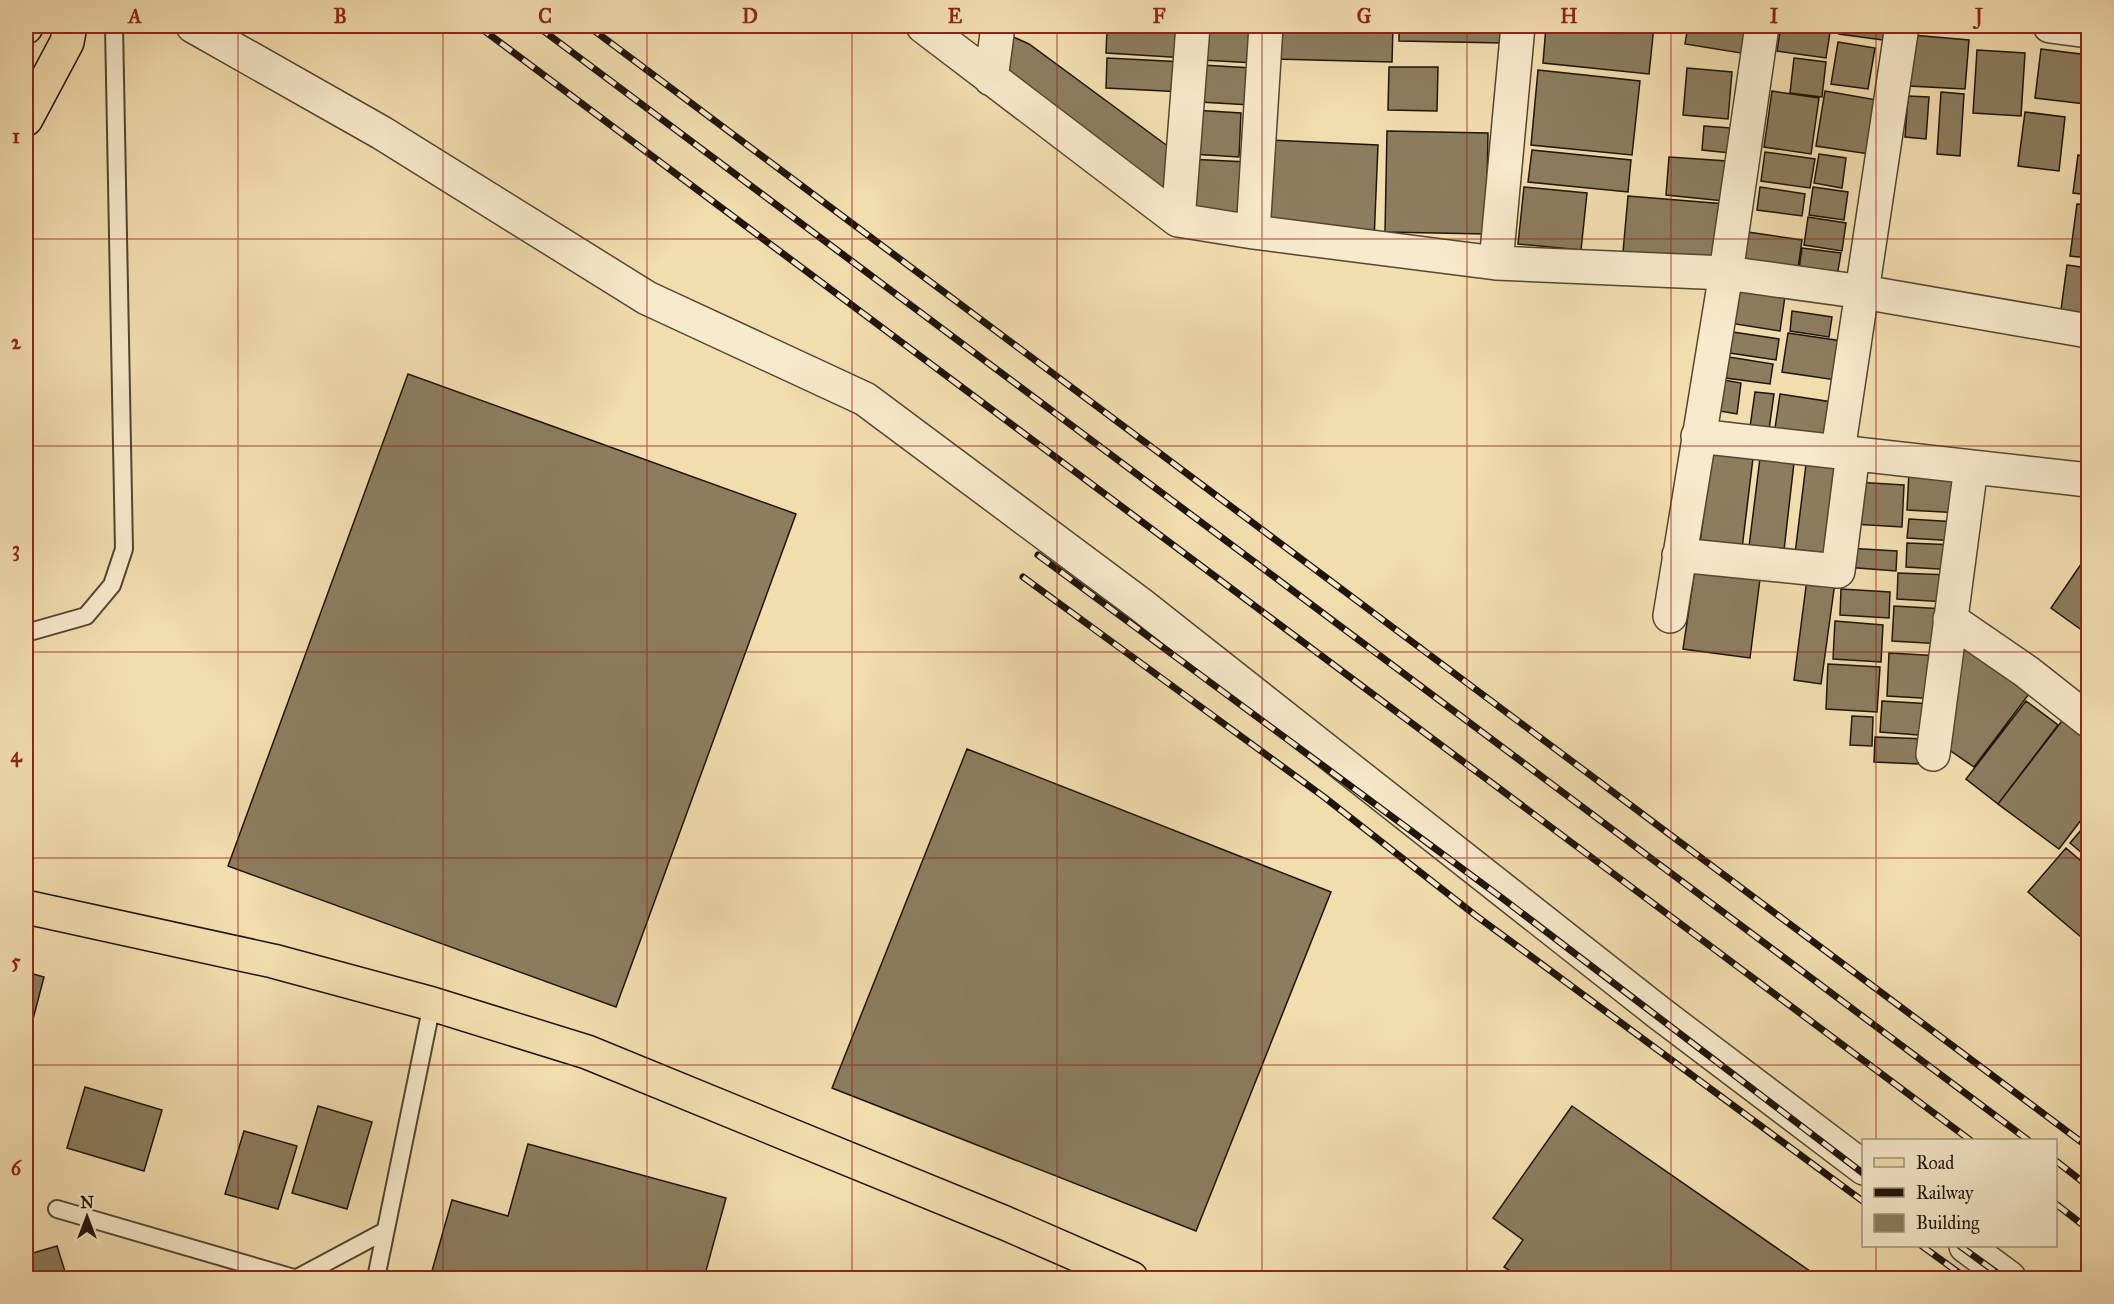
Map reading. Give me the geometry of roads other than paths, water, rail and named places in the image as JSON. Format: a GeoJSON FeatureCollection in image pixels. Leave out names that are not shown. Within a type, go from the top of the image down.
{"type":"FeatureCollection","features":[{"type":"Feature","properties":{"kind":"main road"},"geometry":{"type":"LineString","coordinates":[[26,119],[67,42],[70,26]]}},
{"type":"Feature","properties":{"kind":"main road"},"geometry":{"type":"LineString","coordinates":[[26,907],[273,961],[432,1004],[587,1052],[1005,1222],[1131,1278]]}},
{"type":"Feature","properties":{"kind":"street"},"geometry":{"type":"LineString","coordinates":[[193,26],[382,133],[647,298],[865,399],[1140,604],[1649,1004],[1862,1167]]}},
{"type":"Feature","properties":{"kind":"street"},"geometry":{"type":"LineString","coordinates":[[923,26],[1178,220],[1253,232],[1496,263],[1726,273],[1863,292],[2088,331]]}},
{"type":"Feature","properties":{"kind":"street"},"geometry":{"type":"LineString","coordinates":[[991,79],[998,26]]}},
{"type":"Feature","properties":{"kind":"street"},"geometry":{"type":"LineString","coordinates":[[1178,220],[1193,26]]}},
{"type":"Feature","properties":{"kind":"street"},"geometry":{"type":"LineString","coordinates":[[1253,232],[1266,26]]}},
{"type":"Feature","properties":{"kind":"street"},"geometry":{"type":"LineString","coordinates":[[1496,263],[1518,26]]}},
{"type":"Feature","properties":{"kind":"street"},"geometry":{"type":"LineString","coordinates":[[1670,616],[1726,273],[1762,26]]}},
{"type":"Feature","properties":{"kind":"street"},"geometry":{"type":"LineString","coordinates":[[1679,555],[1838,571],[1846,452],[1863,292],[1902,26]]}},
{"type":"Feature","properties":{"kind":"street"},"geometry":{"type":"LineString","coordinates":[[2050,26],[2088,31]]}},
{"type":"Feature","properties":{"kind":"street"},"geometry":{"type":"LineString","coordinates":[[1698,436],[2088,480]]}},
{"type":"Feature","properties":{"kind":"street"},"geometry":{"type":"LineString","coordinates":[[1933,754],[1971,466]]}},
{"type":"Feature","properties":{"kind":"street"},"geometry":{"type":"LineString","coordinates":[[1950,620],[2027,672],[2088,720]]}},
{"type":"Feature","properties":{"kind":"street"},"geometry":{"type":"LineString","coordinates":[[1969,1247],[2009,1278]]}},
{"type":"Feature","properties":{"kind":"lane"},"geometry":{"type":"LineString","coordinates":[[26,633],[86,616],[112,585],[124,549],[114,26]]}},
{"type":"Feature","properties":{"kind":"lane"},"geometry":{"type":"LineString","coordinates":[[376,1278],[432,1004]]}},
{"type":"Feature","properties":{"kind":"lane"},"geometry":{"type":"LineString","coordinates":[[57,1209],[295,1278],[385,1232]]}},
{"type":"Feature","properties":{"kind":"railway"},"geometry":{"type":"LineString","coordinates":[[478,26],[1969,1139]]}},
{"type":"Feature","properties":{"kind":"railway"},"geometry":{"type":"LineString","coordinates":[[537,26],[2027,1139]]}},
{"type":"Feature","properties":{"kind":"railway"},"geometry":{"type":"LineString","coordinates":[[588,26],[2088,1147]]}},
{"type":"Feature","properties":{"kind":"railway"},"geometry":{"type":"LineString","coordinates":[[1038,555],[1502,898],[1862,1172]]}},
{"type":"Feature","properties":{"kind":"railway"},"geometry":{"type":"LineString","coordinates":[[1023,577],[1324,797],[1475,915],[1862,1201]]}},
{"type":"Feature","properties":{"kind":"railway"},"geometry":{"type":"LineString","coordinates":[[2057,1162],[2088,1186]]}},
{"type":"Feature","properties":{"kind":"railway"},"geometry":{"type":"LineString","coordinates":[[2057,1205],[2088,1229]]}},
{"type":"Feature","properties":{"kind":"railway"},"geometry":{"type":"LineString","coordinates":[[1923,1247],[1966,1278]]}},
{"type":"Feature","properties":{"kind":"railway"},"geometry":{"type":"LineString","coordinates":[[1961,1247],[2004,1278]]}}]}
